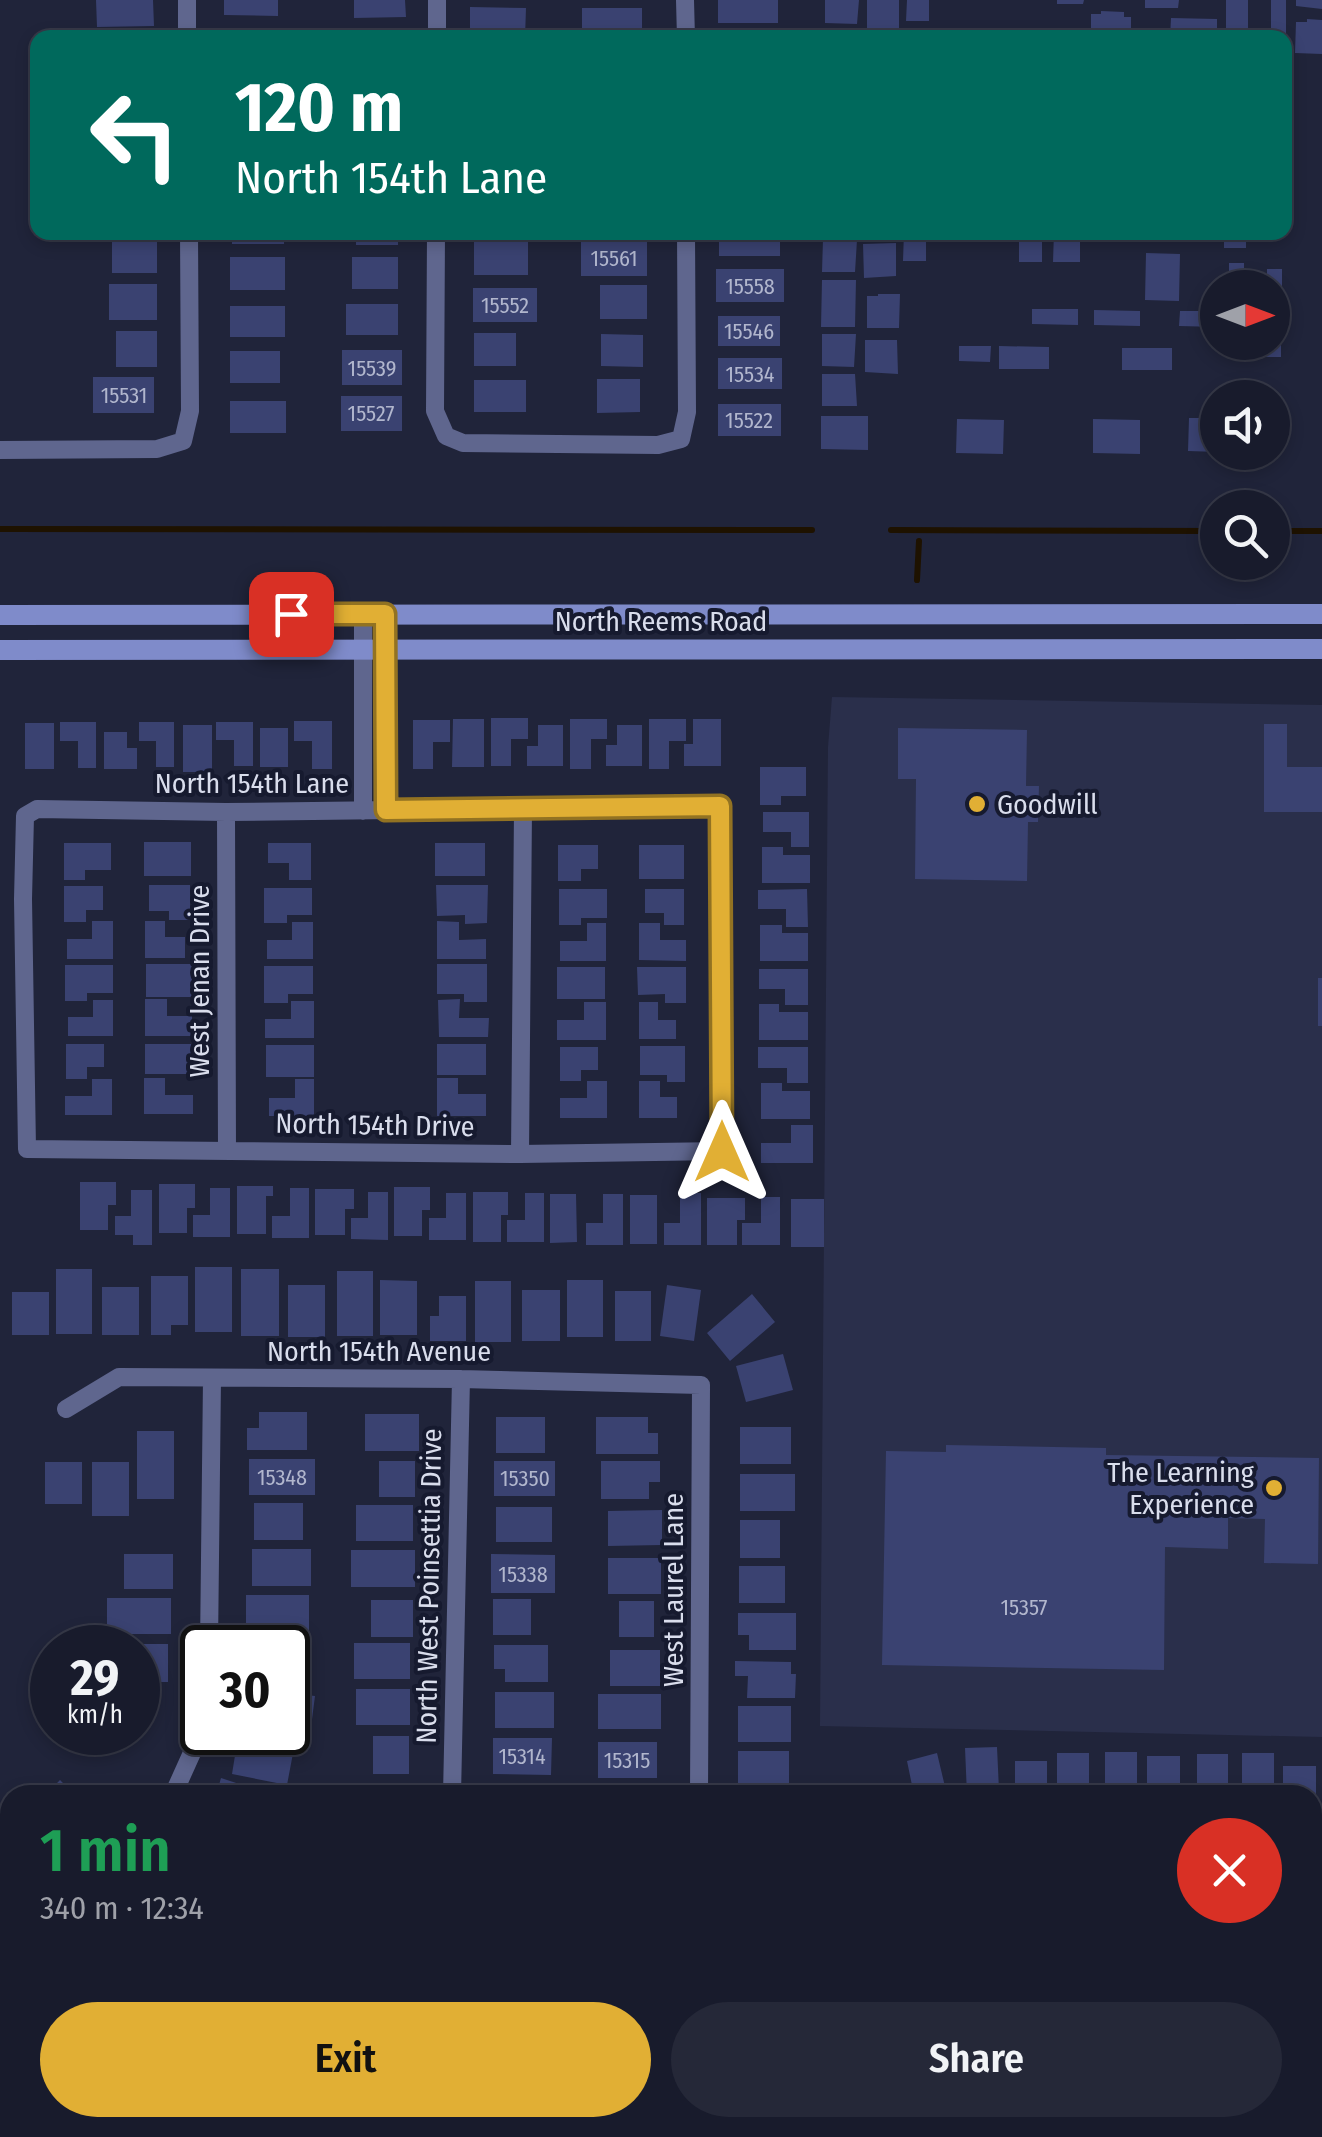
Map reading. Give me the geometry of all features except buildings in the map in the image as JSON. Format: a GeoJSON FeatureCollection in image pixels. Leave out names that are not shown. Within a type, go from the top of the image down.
{"type":"FeatureCollection","features":[{"type":"Feature","properties":{"kind":"main road"},"geometry":{"type":"LineString","coordinates":[[871,614],[871,648]]}},
{"type":"Feature","properties":{"kind":"main road","name":"North Reems Road"},"geometry":{"type":"LineString","coordinates":[[0,615],[1322,614]]}},
{"type":"Feature","properties":{"kind":"main road","name":"North Reems Road"},"geometry":{"type":"LineString","coordinates":[[0,650],[1322,648]]}},
{"type":"Feature","properties":{"kind":"street"},"geometry":{"type":"LineString","coordinates":[[186,0],[187,30]]}},
{"type":"Feature","properties":{"kind":"street"},"geometry":{"type":"LineString","coordinates":[[437,0],[437,30]]}},
{"type":"Feature","properties":{"kind":"street"},"geometry":{"type":"LineString","coordinates":[[686,0],[686,30]]}},
{"type":"Feature","properties":{"kind":"street"},"geometry":{"type":"LineString","coordinates":[[0,450],[157,449],[183,440],[190,411],[189,240]]}},
{"type":"Feature","properties":{"kind":"street"},"geometry":{"type":"LineString","coordinates":[[436,240],[435,410],[446,436],[463,443],[658,446],[680,439],[686,412],[686,240]]}},
{"type":"Feature","properties":{"kind":"street"},"geometry":{"type":"LineString","coordinates":[[363,614],[363,810]]}},
{"type":"Feature","properties":{"kind":"street"},"geometry":{"type":"LineString","coordinates":[[385,614],[386,810]]}},
{"type":"Feature","properties":{"kind":"street","name":"North 154th Lane"},"geometry":{"type":"LineString","coordinates":[[27,1149],[23,899],[26,816],[38,810],[226,812],[720,806],[722,1152]]}},
{"type":"Feature","properties":{"kind":"street"},"geometry":{"type":"LineString","coordinates":[[520,1154],[523,809]]}},
{"type":"Feature","properties":{"kind":"street","name":"West Jenan Drive"},"geometry":{"type":"LineString","coordinates":[[226,812],[228,1151]]}},
{"type":"Feature","properties":{"kind":"street","name":"North 154th Drive"},"geometry":{"type":"LineString","coordinates":[[27,1149],[722,1152]]}},
{"type":"Feature","properties":{"kind":"street","name":"North 154th Avenue"},"geometry":{"type":"LineString","coordinates":[[66,1409],[119,1376],[701,1385]]}},
{"type":"Feature","properties":{"kind":"street"},"geometry":{"type":"LineString","coordinates":[[209,1625],[212,1378]]}},
{"type":"Feature","properties":{"kind":"street","name":"North West Poinsettia Drive"},"geometry":{"type":"LineString","coordinates":[[452,1785],[462,1379]]}},
{"type":"Feature","properties":{"kind":"street","name":"West Laurel Lane"},"geometry":{"type":"LineString","coordinates":[[699,1785],[701,1385]]}},
{"type":"Feature","properties":{"kind":"street"},"geometry":{"type":"LineString","coordinates":[[177,1785],[191,1755]]}},
{"type":"Feature","properties":{"kind":"shaded area"},"geometry":{"type":"Polygon","coordinates":[[[832,697],[1322,705],[1322,1737],[820,1726],[828,747],[832,697]]]}},
{"type":"Feature","properties":{"kind":"waterway"},"geometry":{"type":"LineString","coordinates":[[0,529],[812,530]]}},
{"type":"Feature","properties":{"kind":"waterway"},"geometry":{"type":"LineString","coordinates":[[891,530],[1200,531]]}},
{"type":"Feature","properties":{"kind":"waterway"},"geometry":{"type":"LineString","coordinates":[[1290,531],[1322,531]]}},
{"type":"Feature","properties":{"kind":"waterway"},"geometry":{"type":"LineString","coordinates":[[917,580],[919,541]]}},
{"type":"Feature","properties":{"kind":"place","name":"Goodwill"},"geometry":{"type":"Point","coordinates":[977,804]}},
{"type":"Feature","properties":{"kind":"place","name":"The Learning Experience"},"geometry":{"type":"Point","coordinates":[1274,1488]}},
{"type":"Feature","properties":{"kind":"route"},"geometry":{"type":"LineString","coordinates":[[291,614],[385,614],[386,810],[720,806],[722,1152]]}}]}
